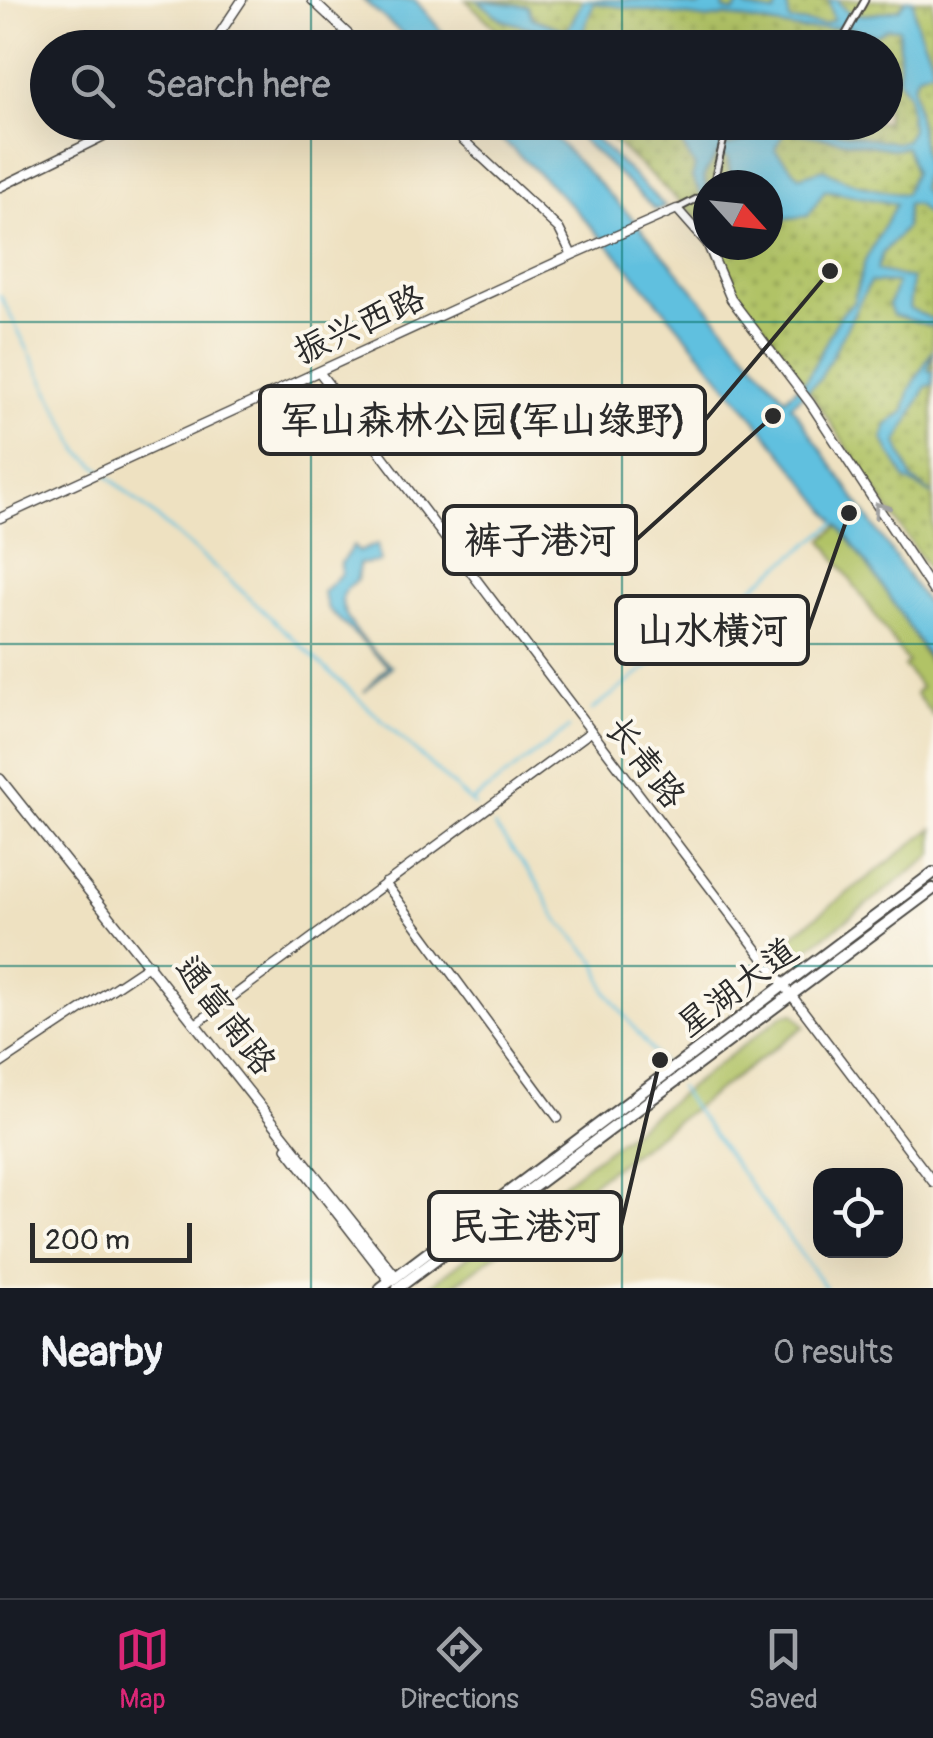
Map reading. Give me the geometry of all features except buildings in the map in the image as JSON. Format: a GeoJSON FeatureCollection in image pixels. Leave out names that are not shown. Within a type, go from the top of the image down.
{"type":"FeatureCollection","features":[{"type":"Feature","properties":{"kind":"main road","name":"通富南路"},"geometry":{"type":"LineString","coordinates":[[0,782],[148,965],[396,1285]]}},
{"type":"Feature","properties":{"kind":"main road","name":"星湖大道"},"geometry":{"type":"LineString","coordinates":[[788,990],[933,873]]}},
{"type":"Feature","properties":{"kind":"main road","name":"星湖大道"},"geometry":{"type":"LineString","coordinates":[[396,1285],[788,990],[933,888]]}},
{"type":"Feature","properties":{"kind":"main road","name":"通富南路"},"geometry":{"type":"LineString","coordinates":[[148,965],[197,1023],[396,1285]]}},
{"type":"Feature","properties":{"kind":"street"},"geometry":{"type":"LineString","coordinates":[[222,30],[242,0]]}},
{"type":"Feature","properties":{"kind":"street"},"geometry":{"type":"LineString","coordinates":[[312,0],[344,30]]}},
{"type":"Feature","properties":{"kind":"street"},"geometry":{"type":"LineString","coordinates":[[850,30],[865,0]]}},
{"type":"Feature","properties":{"kind":"street"},"geometry":{"type":"LineString","coordinates":[[0,186],[95,140]]}},
{"type":"Feature","properties":{"kind":"street"},"geometry":{"type":"LineString","coordinates":[[463,140],[559,229],[572,255]]}},
{"type":"Feature","properties":{"kind":"street"},"geometry":{"type":"LineString","coordinates":[[718,170],[724,140]]}},
{"type":"Feature","properties":{"kind":"street"},"geometry":{"type":"LineString","coordinates":[[693,201],[677,210],[693,228]]}},
{"type":"Feature","properties":{"kind":"street","name":"振兴西路"},"geometry":{"type":"LineString","coordinates":[[0,518],[677,210]]}},
{"type":"Feature","properties":{"kind":"street"},"geometry":{"type":"LineString","coordinates":[[714,260],[730,298],[801,390],[933,590]]}},
{"type":"Feature","properties":{"kind":"street","name":"长青路"},"geometry":{"type":"LineString","coordinates":[[320,373],[589,733],[933,1182]]}},
{"type":"Feature","properties":{"kind":"street"},"geometry":{"type":"LineString","coordinates":[[197,1023],[589,733]]}},
{"type":"Feature","properties":{"kind":"street"},"geometry":{"type":"LineString","coordinates":[[384,883],[558,1118]]}},
{"type":"Feature","properties":{"kind":"street"},"geometry":{"type":"LineString","coordinates":[[0,1064],[148,965]]}},
{"type":"Feature","properties":{"kind":"green space"},"geometry":{"type":"Polygon","coordinates":[[[466,0],[933,0],[933,576],[782,350],[742,298],[721,260],[783,260],[783,170],[693,170],[693,214],[612,140],[903,140],[903,30],[497,30],[466,0]]]}},
{"type":"Feature","properties":{"kind":"green space"},"geometry":{"type":"Polygon","coordinates":[[[838,526],[845,528],[896,602],[933,671],[933,716],[915,693],[921,688],[904,666],[908,663],[823,540],[838,526]]]}},
{"type":"Feature","properties":{"kind":"green space"},"geometry":{"type":"Polygon","coordinates":[[[933,828],[933,855],[794,959],[782,960],[774,949],[933,828]]]}},
{"type":"Feature","properties":{"kind":"green space"},"geometry":{"type":"Polygon","coordinates":[[[794,1013],[805,1026],[450,1288],[427,1288],[783,1015],[794,1013]]]}},
{"type":"Feature","properties":{"kind":"water"},"geometry":{"type":"Polygon","coordinates":[[[363,0],[415,0],[441,30],[398,30],[363,0]]]}},
{"type":"Feature","properties":{"kind":"water"},"geometry":{"type":"Polygon","coordinates":[[[477,0],[528,6],[532,18],[564,30],[538,30],[503,20],[477,0]]]}},
{"type":"Feature","properties":{"kind":"water"},"geometry":{"type":"Polygon","coordinates":[[[583,0],[658,0],[698,7],[708,0],[722,0],[724,10],[734,12],[743,0],[746,8],[775,13],[779,0],[786,0],[790,21],[824,25],[833,20],[829,0],[838,0],[849,12],[864,15],[899,9],[906,0],[914,0],[916,21],[933,69],[918,74],[913,85],[926,168],[921,188],[933,205],[933,221],[917,205],[907,204],[905,228],[882,254],[877,270],[912,279],[909,308],[933,320],[933,326],[893,315],[889,305],[897,283],[870,282],[820,379],[791,405],[933,613],[933,666],[833,518],[693,344],[578,212],[501,140],[557,140],[634,220],[785,398],[807,379],[840,315],[853,303],[865,261],[896,204],[825,190],[808,216],[783,218],[783,170],[730,170],[728,158],[718,153],[707,170],[694,170],[683,140],[714,140],[728,146],[746,140],[780,140],[775,150],[800,176],[824,169],[863,186],[905,194],[914,172],[906,147],[892,149],[838,140],[906,140],[911,129],[908,94],[903,86],[903,30],[802,30],[726,16],[708,19],[594,3],[583,30],[568,30],[583,0]]]}},
{"type":"Feature","properties":{"kind":"water"},"geometry":{"type":"Polygon","coordinates":[[[582,140],[596,140],[665,206],[656,210],[582,140]]]}},
{"type":"Feature","properties":{"kind":"water"},"geometry":{"type":"Polygon","coordinates":[[[933,350],[928,370],[933,372],[933,384],[926,387],[897,443],[912,479],[933,495],[906,480],[883,439],[887,425],[905,411],[909,391],[933,350]]]}},
{"type":"Feature","properties":{"kind":"water"},"geometry":{"type":"Polygon","coordinates":[[[377,544],[380,562],[359,564],[357,580],[342,598],[346,616],[359,635],[392,666],[364,692],[388,666],[328,609],[323,592],[341,574],[341,563],[353,546],[359,552],[377,544]]]}},
{"type":"Feature","properties":{"kind":"waterway"},"geometry":{"type":"LineString","coordinates":[[0,295],[80,452],[234,584],[475,806]]}},
{"type":"Feature","properties":{"kind":"waterway"},"geometry":{"type":"LineString","coordinates":[[592,710],[840,520]]}},
{"type":"Feature","properties":{"kind":"waterway"},"geometry":{"type":"LineString","coordinates":[[471,802],[569,728]]}},
{"type":"Feature","properties":{"kind":"waterway"},"geometry":{"type":"LineString","coordinates":[[494,826],[538,883],[555,916],[597,963],[606,991],[665,1068]]}},
{"type":"Feature","properties":{"kind":"waterway"},"geometry":{"type":"LineString","coordinates":[[678,1087],[826,1288]]}},
{"type":"Feature","properties":{"kind":"place","name":"军山森林公园(军山绿野)"},"geometry":{"type":"Point","coordinates":[830,271]}},
{"type":"Feature","properties":{"kind":"place","name":"裤子港河"},"geometry":{"type":"Point","coordinates":[773,416]}},
{"type":"Feature","properties":{"kind":"place","name":"山水横河"},"geometry":{"type":"Point","coordinates":[849,513]}},
{"type":"Feature","properties":{"kind":"place","name":"民主港河"},"geometry":{"type":"Point","coordinates":[660,1060]}}]}
